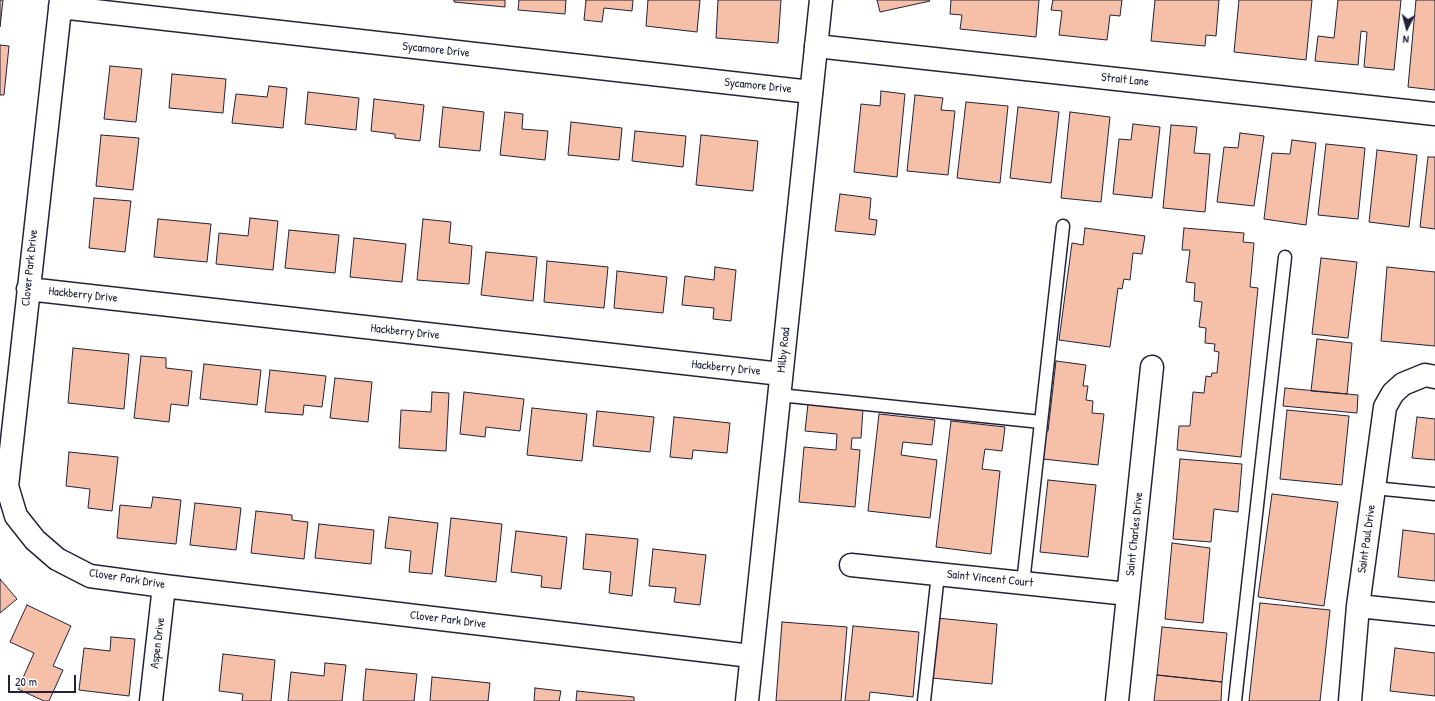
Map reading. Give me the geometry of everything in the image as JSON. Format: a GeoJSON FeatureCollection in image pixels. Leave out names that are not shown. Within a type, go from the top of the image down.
{"type":"FeatureCollection","features":[{"type":"Feature","properties":{"kind":"street","name":"Milby Road"},"geometry":{"type":"LineString","coordinates":[[747,701],[821,0]]}},
{"type":"Feature","properties":{"kind":"street","name":"Sycamore Drive"},"geometry":{"type":"LineString","coordinates":[[60,4],[811,92]]}},
{"type":"Feature","properties":{"kind":"street","name":"Clover Park Drive"},"geometry":{"type":"LineString","coordinates":[[60,4],[7,486],[16,516],[35,540],[57,559],[90,576],[752,656]]}},
{"type":"Feature","properties":{"kind":"street","name":"Strait Lane"},"geometry":{"type":"LineString","coordinates":[[816,46],[1435,114]]}},
{"type":"Feature","properties":{"kind":"street","name":"Hackberry Drive"},"geometry":{"type":"LineString","coordinates":[[28,289],[780,384]]}},
{"type":"Feature","properties":{"kind":"street","name":"Saint Charles Drive"},"geometry":{"type":"LineString","coordinates":[[1117,701],[1152,367]]}},
{"type":"Feature","properties":{"kind":"street","name":"Saint Paul Drive"},"geometry":{"type":"LineString","coordinates":[[1350,701],[1358,606],[1385,407],[1393,393],[1403,384],[1425,375],[1435,377]]}},
{"type":"Feature","properties":{"kind":"street","name":"Saint Vincent Court"},"geometry":{"type":"LineString","coordinates":[[851,565],[1128,594]]}},
{"type":"Feature","properties":{"kind":"street","name":"Aspen Drive"},"geometry":{"type":"LineString","coordinates":[[151,701],[164,586]]}},
{"type":"Feature","properties":{"kind":"street"},"geometry":{"type":"LineString","coordinates":[[1358,606],[1435,614]]}},
{"type":"Feature","properties":{"kind":"lane"},"geometry":{"type":"LineString","coordinates":[[1023,583],[1063,226]]}},
{"type":"Feature","properties":{"kind":"lane"},"geometry":{"type":"LineString","coordinates":[[1235,701],[1285,257]]}},
{"type":"Feature","properties":{"kind":"lane"},"geometry":{"type":"LineString","coordinates":[[780,384],[1041,422]]}},
{"type":"Feature","properties":{"kind":"lane"},"geometry":{"type":"LineString","coordinates":[[1374,488],[1435,494]]}},
{"type":"Feature","properties":{"kind":"lane"},"geometry":{"type":"LineString","coordinates":[[924,701],[938,574]]}},
{"type":"Feature","properties":{"kind":"building"},"geometry":{"type":"Polygon","coordinates":[[[0,0],[3,0],[0,27],[0,0]]]}},
{"type":"Feature","properties":{"kind":"building"},"geometry":{"type":"Polygon","coordinates":[[[454,0],[505,0],[505,7],[454,2],[454,0]]]}},
{"type":"Feature","properties":{"kind":"building"},"geometry":{"type":"Polygon","coordinates":[[[519,0],[566,0],[565,14],[518,10],[519,0]]]}},
{"type":"Feature","properties":{"kind":"building"},"geometry":{"type":"Polygon","coordinates":[[[586,0],[633,0],[632,11],[604,8],[602,22],[584,20],[586,0]]]}},
{"type":"Feature","properties":{"kind":"building"},"geometry":{"type":"Polygon","coordinates":[[[648,0],[700,0],[697,32],[646,26],[648,0]]]}},
{"type":"Feature","properties":{"kind":"building"},"geometry":{"type":"Polygon","coordinates":[[[718,0],[781,0],[778,43],[716,38],[718,0]]]}},
{"type":"Feature","properties":{"kind":"building"},"geometry":{"type":"Polygon","coordinates":[[[877,0],[929,0],[930,1],[880,12],[877,0]]]}},
{"type":"Feature","properties":{"kind":"building"},"geometry":{"type":"Polygon","coordinates":[[[951,0],[1039,0],[1036,37],[960,29],[962,15],[950,14],[951,0]]]}},
{"type":"Feature","properties":{"kind":"building"},"geometry":{"type":"Polygon","coordinates":[[[1053,0],[1122,0],[1120,16],[1110,15],[1107,40],[1059,35],[1062,11],[1051,10],[1053,0]]]}},
{"type":"Feature","properties":{"kind":"building"},"geometry":{"type":"Polygon","coordinates":[[[1155,0],[1219,0],[1216,36],[1206,35],[1205,46],[1151,41],[1155,0]]]}},
{"type":"Feature","properties":{"kind":"building"},"geometry":{"type":"Polygon","coordinates":[[[1239,0],[1312,0],[1306,60],[1234,52],[1239,0]]]}},
{"type":"Feature","properties":{"kind":"building"},"geometry":{"type":"Polygon","coordinates":[[[1338,0],[1401,0],[1394,70],[1364,67],[1367,32],[1361,31],[1358,65],[1315,61],[1318,36],[1334,38],[1338,0]]]}},
{"type":"Feature","properties":{"kind":"building"},"geometry":{"type":"Polygon","coordinates":[[[1416,0],[1435,0],[1435,90],[1408,87],[1416,0]]]}},
{"type":"Feature","properties":{"kind":"building"},"geometry":{"type":"Polygon","coordinates":[[[0,45],[9,46],[4,95],[0,95],[0,45]]]}},
{"type":"Feature","properties":{"kind":"building"},"geometry":{"type":"Polygon","coordinates":[[[110,66],[142,69],[136,122],[104,119],[110,66]]]}},
{"type":"Feature","properties":{"kind":"building"},"geometry":{"type":"Polygon","coordinates":[[[172,74],[226,79],[223,113],[169,108],[172,74]]]}},
{"type":"Feature","properties":{"kind":"building"},"geometry":{"type":"Polygon","coordinates":[[[269,86],[287,88],[283,128],[232,123],[236,94],[267,97],[269,86]]]}},
{"type":"Feature","properties":{"kind":"building"},"geometry":{"type":"Polygon","coordinates":[[[881,91],[905,94],[897,177],[854,172],[861,104],[880,106],[881,91]]]}},
{"type":"Feature","properties":{"kind":"building"},"geometry":{"type":"Polygon","coordinates":[[[308,92],[359,98],[356,130],[305,124],[308,92]]]}},
{"type":"Feature","properties":{"kind":"building"},"geometry":{"type":"Polygon","coordinates":[[[915,95],[943,98],[941,110],[955,111],[948,175],[907,171],[915,95]]]}},
{"type":"Feature","properties":{"kind":"building"},"geometry":{"type":"Polygon","coordinates":[[[374,99],[424,105],[420,141],[395,138],[395,134],[371,131],[374,99]]]}},
{"type":"Feature","properties":{"kind":"building"},"geometry":{"type":"Polygon","coordinates":[[[966,102],[1008,106],[1000,183],[957,178],[966,102]]]}},
{"type":"Feature","properties":{"kind":"building"},"geometry":{"type":"Polygon","coordinates":[[[443,107],[484,112],[480,151],[439,147],[443,107]]]}},
{"type":"Feature","properties":{"kind":"building"},"geometry":{"type":"Polygon","coordinates":[[[1018,107],[1059,112],[1051,183],[1010,178],[1018,107]]]}},
{"type":"Feature","properties":{"kind":"building"},"geometry":{"type":"Polygon","coordinates":[[[505,112],[523,114],[522,129],[548,131],[545,160],[500,155],[505,112]]]}},
{"type":"Feature","properties":{"kind":"building"},"geometry":{"type":"Polygon","coordinates":[[[1070,112],[1110,117],[1101,202],[1061,198],[1070,112]]]}},
{"type":"Feature","properties":{"kind":"building"},"geometry":{"type":"Polygon","coordinates":[[[571,122],[622,128],[619,160],[568,155],[571,122]]]}},
{"type":"Feature","properties":{"kind":"building"},"geometry":{"type":"Polygon","coordinates":[[[1133,124],[1160,127],[1152,198],[1113,194],[1119,139],[1131,140],[1133,124]]]}},
{"type":"Feature","properties":{"kind":"building"},"geometry":{"type":"Polygon","coordinates":[[[1171,125],[1197,127],[1194,153],[1210,154],[1205,212],[1163,208],[1171,125]]]}},
{"type":"Feature","properties":{"kind":"building"},"geometry":{"type":"Polygon","coordinates":[[[635,131],[686,136],[683,167],[632,161],[635,131]]]}},
{"type":"Feature","properties":{"kind":"building"},"geometry":{"type":"Polygon","coordinates":[[[1240,133],[1264,136],[1254,206],[1217,202],[1224,147],[1238,148],[1240,133]]]}},
{"type":"Feature","properties":{"kind":"building"},"geometry":{"type":"Polygon","coordinates":[[[101,135],[139,138],[133,190],[96,186],[101,135]]]}},
{"type":"Feature","properties":{"kind":"building"},"geometry":{"type":"Polygon","coordinates":[[[701,135],[758,141],[753,191],[696,185],[701,135]]]}},
{"type":"Feature","properties":{"kind":"building"},"geometry":{"type":"Polygon","coordinates":[[[1292,140],[1316,143],[1306,225],[1264,219],[1272,153],[1290,154],[1292,140]]]}},
{"type":"Feature","properties":{"kind":"building"},"geometry":{"type":"Polygon","coordinates":[[[1326,144],[1365,148],[1358,219],[1318,215],[1326,144]]]}},
{"type":"Feature","properties":{"kind":"building"},"geometry":{"type":"Polygon","coordinates":[[[1377,150],[1417,155],[1409,227],[1369,222],[1377,150]]]}},
{"type":"Feature","properties":{"kind":"building"},"geometry":{"type":"Polygon","coordinates":[[[1428,157],[1435,157],[1435,229],[1420,227],[1428,157]]]}},
{"type":"Feature","properties":{"kind":"building"},"geometry":{"type":"Polygon","coordinates":[[[840,194],[871,198],[869,219],[877,220],[875,235],[835,231],[840,194]]]}},
{"type":"Feature","properties":{"kind":"building"},"geometry":{"type":"Polygon","coordinates":[[[94,198],[131,201],[125,252],[89,248],[94,198]]]}},
{"type":"Feature","properties":{"kind":"building"},"geometry":{"type":"Polygon","coordinates":[[[250,218],[278,221],[273,270],[216,264],[219,233],[248,236],[250,218]]]}},
{"type":"Feature","properties":{"kind":"building"},"geometry":{"type":"Polygon","coordinates":[[[158,219],[211,224],[207,262],[154,257],[158,219]]]}},
{"type":"Feature","properties":{"kind":"building"},"geometry":{"type":"Polygon","coordinates":[[[423,219],[451,222],[449,243],[472,246],[469,284],[417,280],[423,219]]]}},
{"type":"Feature","properties":{"kind":"building"},"geometry":{"type":"Polygon","coordinates":[[[1085,228],[1145,236],[1142,254],[1133,253],[1130,280],[1124,279],[1122,289],[1118,288],[1110,347],[1059,340],[1072,243],[1083,245],[1085,228]]]}},
{"type":"Feature","properties":{"kind":"building"},"geometry":{"type":"Polygon","coordinates":[[[1184,228],[1244,233],[1243,242],[1254,243],[1250,287],[1258,288],[1241,457],[1177,450],[1179,426],[1190,426],[1193,392],[1204,393],[1206,376],[1211,377],[1212,373],[1217,373],[1219,352],[1214,351],[1215,344],[1205,343],[1206,328],[1199,327],[1202,302],[1194,301],[1195,283],[1186,282],[1190,250],[1182,250],[1184,228]]]}},
{"type":"Feature","properties":{"kind":"building"},"geometry":{"type":"Polygon","coordinates":[[[289,230],[339,235],[335,273],[285,268],[289,230]]]}},
{"type":"Feature","properties":{"kind":"building"},"geometry":{"type":"Polygon","coordinates":[[[354,238],[406,244],[402,282],[350,277],[354,238]]]}},
{"type":"Feature","properties":{"kind":"building"},"geometry":{"type":"Polygon","coordinates":[[[486,252],[537,257],[533,301],[481,295],[486,252]]]}},
{"type":"Feature","properties":{"kind":"building"},"geometry":{"type":"Polygon","coordinates":[[[1321,258],[1357,262],[1348,338],[1312,334],[1321,258]]]}},
{"type":"Feature","properties":{"kind":"building"},"geometry":{"type":"Polygon","coordinates":[[[547,261],[608,267],[604,308],[544,302],[547,261]]]}},
{"type":"Feature","properties":{"kind":"building"},"geometry":{"type":"Polygon","coordinates":[[[715,267],[736,270],[731,321],[713,319],[714,308],[682,305],[685,276],[714,280],[715,267]]]}},
{"type":"Feature","properties":{"kind":"building"},"geometry":{"type":"Polygon","coordinates":[[[1387,267],[1435,272],[1435,346],[1381,341],[1387,267]]]}},
{"type":"Feature","properties":{"kind":"building"},"geometry":{"type":"Polygon","coordinates":[[[617,271],[667,277],[663,313],[614,308],[617,271]]]}},
{"type":"Feature","properties":{"kind":"building"},"geometry":{"type":"Polygon","coordinates":[[[1317,339],[1352,343],[1347,394],[1311,391],[1317,339]]]}},
{"type":"Feature","properties":{"kind":"building"},"geometry":{"type":"Polygon","coordinates":[[[73,348],[129,354],[124,409],[68,403],[73,348]]]}},
{"type":"Feature","properties":{"kind":"building"},"geometry":{"type":"Polygon","coordinates":[[[141,356],[166,358],[166,368],[192,371],[188,406],[171,404],[169,422],[134,418],[141,356]]]}},
{"type":"Feature","properties":{"kind":"building"},"geometry":{"type":"Polygon","coordinates":[[[1056,361],[1086,365],[1083,386],[1088,386],[1086,400],[1093,401],[1092,413],[1104,414],[1098,465],[1043,459],[1046,431],[1048,431],[1056,361]]]}},
{"type":"Feature","properties":{"kind":"building"},"geometry":{"type":"Polygon","coordinates":[[[204,364],[261,370],[257,405],[200,399],[204,364]]]}},
{"type":"Feature","properties":{"kind":"building"},"geometry":{"type":"Polygon","coordinates":[[[270,370],[326,376],[322,407],[304,405],[303,415],[265,412],[270,370]]]}},
{"type":"Feature","properties":{"kind":"building"},"geometry":{"type":"Polygon","coordinates":[[[335,378],[372,382],[368,422],[330,418],[335,378]]]}},
{"type":"Feature","properties":{"kind":"building"},"geometry":{"type":"Polygon","coordinates":[[[1285,388],[1358,395],[1357,413],[1283,406],[1285,388]]]}},
{"type":"Feature","properties":{"kind":"building"},"geometry":{"type":"Polygon","coordinates":[[[432,392],[449,393],[446,451],[399,448],[401,410],[431,412],[432,392]]]}},
{"type":"Feature","properties":{"kind":"building"},"geometry":{"type":"Polygon","coordinates":[[[464,392],[524,399],[520,431],[486,427],[485,437],[460,434],[464,392]]]}},
{"type":"Feature","properties":{"kind":"building"},"geometry":{"type":"Polygon","coordinates":[[[808,404],[863,409],[861,438],[852,438],[851,449],[860,450],[855,507],[799,502],[804,447],[836,450],[837,434],[805,431],[808,404]]]}},
{"type":"Feature","properties":{"kind":"building"},"geometry":{"type":"Polygon","coordinates":[[[532,408],[587,414],[582,461],[527,455],[532,408]]]}},
{"type":"Feature","properties":{"kind":"building"},"geometry":{"type":"Polygon","coordinates":[[[1287,410],[1349,416],[1342,485],[1280,479],[1287,410]]]}},
{"type":"Feature","properties":{"kind":"building"},"geometry":{"type":"Polygon","coordinates":[[[597,411],[654,417],[650,452],[593,446],[597,411]]]}},
{"type":"Feature","properties":{"kind":"building"},"geometry":{"type":"Polygon","coordinates":[[[879,414],[935,420],[932,445],[903,442],[901,455],[937,460],[930,518],[868,511],[879,414]]]}},
{"type":"Feature","properties":{"kind":"building"},"geometry":{"type":"Polygon","coordinates":[[[674,417],[730,423],[727,453],[693,450],[692,459],[670,457],[674,417]]]}},
{"type":"Feature","properties":{"kind":"building"},"geometry":{"type":"Polygon","coordinates":[[[1417,417],[1435,419],[1435,460],[1412,458],[1417,417]]]}},
{"type":"Feature","properties":{"kind":"building"},"geometry":{"type":"Polygon","coordinates":[[[951,421],[1005,427],[1002,451],[985,449],[982,469],[1000,471],[991,554],[936,547],[951,421]]]}},
{"type":"Feature","properties":{"kind":"building"},"geometry":{"type":"Polygon","coordinates":[[[69,452],[118,457],[112,511],[88,508],[90,489],[66,486],[69,452]]]}},
{"type":"Feature","properties":{"kind":"building"},"geometry":{"type":"Polygon","coordinates":[[[1180,459],[1242,464],[1238,512],[1214,509],[1211,542],[1173,539],[1180,459]]]}},
{"type":"Feature","properties":{"kind":"building"},"geometry":{"type":"Polygon","coordinates":[[[1048,480],[1096,485],[1088,557],[1040,552],[1048,480]]]}},
{"type":"Feature","properties":{"kind":"building"},"geometry":{"type":"Polygon","coordinates":[[[1272,494],[1338,502],[1324,606],[1258,597],[1272,494]]]}},
{"type":"Feature","properties":{"kind":"building"},"geometry":{"type":"Polygon","coordinates":[[[153,497],[181,500],[176,544],[117,538],[120,505],[151,508],[153,497]]]}},
{"type":"Feature","properties":{"kind":"building"},"geometry":{"type":"Polygon","coordinates":[[[195,503],[241,508],[236,550],[190,545],[195,503]]]}},
{"type":"Feature","properties":{"kind":"building"},"geometry":{"type":"Polygon","coordinates":[[[256,511],[292,515],[292,520],[308,522],[304,559],[251,553],[256,511]]]}},
{"type":"Feature","properties":{"kind":"building"},"geometry":{"type":"Polygon","coordinates":[[[389,517],[438,523],[432,574],[409,572],[411,551],[385,548],[389,517]]]}},
{"type":"Feature","properties":{"kind":"building"},"geometry":{"type":"Polygon","coordinates":[[[451,518],[502,524],[496,582],[445,576],[451,518]]]}},
{"type":"Feature","properties":{"kind":"building"},"geometry":{"type":"Polygon","coordinates":[[[319,524],[374,530],[371,564],[315,558],[319,524]]]}},
{"type":"Feature","properties":{"kind":"building"},"geometry":{"type":"Polygon","coordinates":[[[1403,530],[1435,534],[1435,581],[1398,577],[1403,530]]]}},
{"type":"Feature","properties":{"kind":"building"},"geometry":{"type":"Polygon","coordinates":[[[516,531],[567,537],[561,589],[541,587],[542,576],[511,572],[516,531]]]}},
{"type":"Feature","properties":{"kind":"building"},"geometry":{"type":"Polygon","coordinates":[[[586,534],[638,539],[632,596],[609,593],[611,572],[583,569],[586,534]]]}},
{"type":"Feature","properties":{"kind":"building"},"geometry":{"type":"Polygon","coordinates":[[[1172,543],[1210,548],[1203,623],[1165,619],[1172,543]]]}},
{"type":"Feature","properties":{"kind":"building"},"geometry":{"type":"Polygon","coordinates":[[[653,549],[706,555],[700,605],[674,602],[676,588],[649,586],[653,549]]]}},
{"type":"Feature","properties":{"kind":"building"},"geometry":{"type":"Polygon","coordinates":[[[0,579],[17,599],[0,613],[0,579]]]}},
{"type":"Feature","properties":{"kind":"building"},"geometry":{"type":"Polygon","coordinates":[[[1260,603],[1330,610],[1320,701],[1249,701],[1260,603]]]}},
{"type":"Feature","properties":{"kind":"building"},"geometry":{"type":"Polygon","coordinates":[[[27,605],[71,626],[53,666],[63,670],[49,701],[44,701],[18,689],[34,653],[10,642],[27,605]]]}},
{"type":"Feature","properties":{"kind":"building"},"geometry":{"type":"Polygon","coordinates":[[[937,618],[997,624],[992,684],[932,678],[937,618]]]}},
{"type":"Feature","properties":{"kind":"building"},"geometry":{"type":"Polygon","coordinates":[[[782,622],[847,627],[841,701],[776,701],[782,622]]]}},
{"type":"Feature","properties":{"kind":"building"},"geometry":{"type":"Polygon","coordinates":[[[853,626],[919,632],[913,697],[870,692],[869,701],[845,701],[853,626]]]}},
{"type":"Feature","properties":{"kind":"building"},"geometry":{"type":"Polygon","coordinates":[[[1162,627],[1227,633],[1222,682],[1157,675],[1162,627]]]}},
{"type":"Feature","properties":{"kind":"building"},"geometry":{"type":"Polygon","coordinates":[[[111,637],[135,639],[129,696],[79,690],[84,648],[110,651],[111,637]]]}},
{"type":"Feature","properties":{"kind":"building"},"geometry":{"type":"Polygon","coordinates":[[[1395,648],[1435,653],[1435,696],[1390,691],[1395,648]]]}},
{"type":"Feature","properties":{"kind":"building"},"geometry":{"type":"Polygon","coordinates":[[[223,654],[275,660],[271,701],[242,701],[243,694],[219,691],[223,654]]]}},
{"type":"Feature","properties":{"kind":"building"},"geometry":{"type":"Polygon","coordinates":[[[325,663],[346,665],[342,701],[288,701],[291,672],[324,676],[325,663]]]}},
{"type":"Feature","properties":{"kind":"building"},"geometry":{"type":"Polygon","coordinates":[[[366,669],[417,674],[414,701],[363,701],[366,669]]]}},
{"type":"Feature","properties":{"kind":"building"},"geometry":{"type":"Polygon","coordinates":[[[1157,675],[1222,682],[1221,701],[1154,701],[1157,675]]]}},
{"type":"Feature","properties":{"kind":"building"},"geometry":{"type":"Polygon","coordinates":[[[432,677],[490,683],[488,701],[430,701],[432,677]]]}},
{"type":"Feature","properties":{"kind":"building"},"geometry":{"type":"Polygon","coordinates":[[[535,688],[561,691],[559,701],[534,701],[535,688]]]}},
{"type":"Feature","properties":{"kind":"building"},"geometry":{"type":"Polygon","coordinates":[[[577,691],[634,697],[634,701],[576,701],[577,691]]]}}]}
